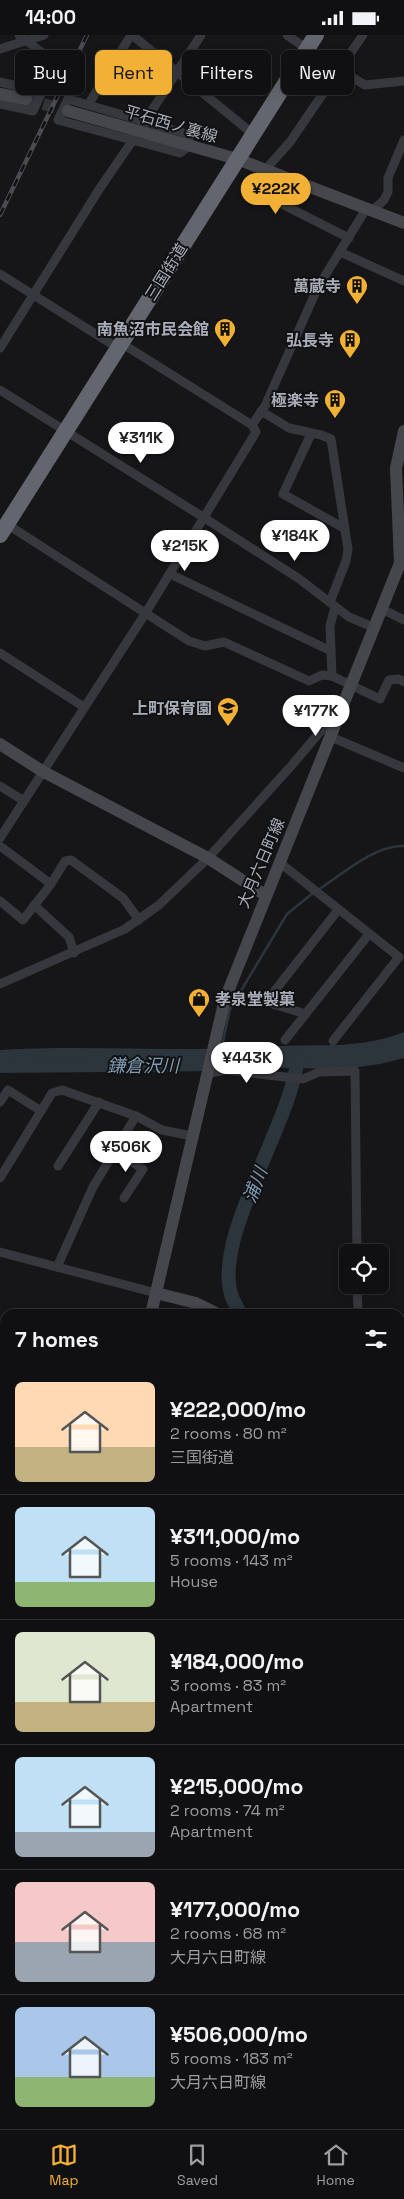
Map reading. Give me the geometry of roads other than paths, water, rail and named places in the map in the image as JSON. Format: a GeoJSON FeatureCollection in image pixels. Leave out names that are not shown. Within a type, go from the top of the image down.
{"type":"FeatureCollection","features":[{"type":"Feature","properties":{"kind":"highway","name":"三国街道"},"geometry":{"type":"LineString","coordinates":[[2,526],[66,431],[311,42]]}},
{"type":"Feature","properties":{"kind":"main road"},"geometry":{"type":"LineString","coordinates":[[0,94],[26,99]]}},
{"type":"Feature","properties":{"kind":"main road","name":"平石西ノ裏線"},"geometry":{"type":"LineString","coordinates":[[68,111],[237,159],[404,223]]}},
{"type":"Feature","properties":{"kind":"main road","name":"大月六日町線"},"geometry":{"type":"LineString","coordinates":[[152,1309],[225,999],[265,895],[331,737],[350,685],[401,569],[398,455],[404,431]]}},
{"type":"Feature","properties":{"kind":"main road"},"geometry":{"type":"LineString","coordinates":[[0,744],[42,771],[208,858],[265,895]]}},
{"type":"Feature","properties":{"kind":"main road"},"geometry":{"type":"LineString","coordinates":[[156,1293],[196,1303],[208,1309]]}},
{"type":"Feature","properties":{"kind":"street"},"geometry":{"type":"LineString","coordinates":[[0,49],[23,38],[44,35]]}},
{"type":"Feature","properties":{"kind":"street"},"geometry":{"type":"LineString","coordinates":[[88,105],[132,35],[254,134]]}},
{"type":"Feature","properties":{"kind":"street"},"geometry":{"type":"LineString","coordinates":[[145,121],[201,35]]}},
{"type":"Feature","properties":{"kind":"street"},"geometry":{"type":"LineString","coordinates":[[287,35],[311,42]]}},
{"type":"Feature","properties":{"kind":"street"},"geometry":{"type":"LineString","coordinates":[[353,50],[363,35]]}},
{"type":"Feature","properties":{"kind":"street"},"geometry":{"type":"LineString","coordinates":[[23,38],[39,50]]}},
{"type":"Feature","properties":{"kind":"street"},"geometry":{"type":"LineString","coordinates":[[354,79],[365,85],[404,81]]}},
{"type":"Feature","properties":{"kind":"street"},"geometry":{"type":"LineString","coordinates":[[0,82],[15,86]]}},
{"type":"Feature","properties":{"kind":"street"},"geometry":{"type":"LineString","coordinates":[[0,104],[33,111],[41,95]]}},
{"type":"Feature","properties":{"kind":"street"},"geometry":{"type":"LineString","coordinates":[[322,95],[290,142],[265,170],[252,189],[349,238]]}},
{"type":"Feature","properties":{"kind":"street"},"geometry":{"type":"LineString","coordinates":[[68,99],[145,121],[187,134],[190,145],[180,153],[58,120],[68,99]]}},
{"type":"Feature","properties":{"kind":"street"},"geometry":{"type":"LineString","coordinates":[[0,348],[100,188],[133,140]]}},
{"type":"Feature","properties":{"kind":"street"},"geometry":{"type":"LineString","coordinates":[[252,425],[262,411],[318,287],[369,210],[384,200],[388,192],[388,178],[404,140]]}},
{"type":"Feature","properties":{"kind":"street"},"geometry":{"type":"LineString","coordinates":[[340,253],[404,281]]}},
{"type":"Feature","properties":{"kind":"street"},"geometry":{"type":"LineString","coordinates":[[0,274],[252,425],[256,432],[145,614],[0,838]]}},
{"type":"Feature","properties":{"kind":"street"},"geometry":{"type":"LineString","coordinates":[[0,390],[203,517],[332,605],[375,629]]}},
{"type":"Feature","properties":{"kind":"street"},"geometry":{"type":"LineString","coordinates":[[262,411],[289,428],[330,439],[348,549],[332,605],[330,626],[332,676]]}},
{"type":"Feature","properties":{"kind":"street"},"geometry":{"type":"LineString","coordinates":[[311,434],[283,494],[344,527]]}},
{"type":"Feature","properties":{"kind":"street"},"geometry":{"type":"LineString","coordinates":[[2,526],[189,641],[205,646],[224,641],[310,681],[322,675],[332,676],[380,699],[389,680],[399,679],[404,681]]}},
{"type":"Feature","properties":{"kind":"street"},"geometry":{"type":"LineString","coordinates":[[170,574],[330,651]]}},
{"type":"Feature","properties":{"kind":"street"},"geometry":{"type":"LineString","coordinates":[[382,609],[404,620]]}},
{"type":"Feature","properties":{"kind":"street"},"geometry":{"type":"LineString","coordinates":[[0,653],[84,707]]}},
{"type":"Feature","properties":{"kind":"street"},"geometry":{"type":"LineString","coordinates":[[0,984],[125,929],[159,905],[208,858],[305,751],[345,700]]}},
{"type":"Feature","properties":{"kind":"street"},"geometry":{"type":"LineString","coordinates":[[331,737],[404,769]]}},
{"type":"Feature","properties":{"kind":"street"},"geometry":{"type":"LineString","coordinates":[[0,786],[24,801]]}},
{"type":"Feature","properties":{"kind":"street"},"geometry":{"type":"LineString","coordinates":[[0,846],[51,884]]}},
{"type":"Feature","properties":{"kind":"street"},"geometry":{"type":"LineString","coordinates":[[0,901],[23,920],[51,884],[65,861],[71,860],[123,898],[139,920]]}},
{"type":"Feature","properties":{"kind":"street"},"geometry":{"type":"LineString","coordinates":[[279,862],[399,957],[334,1041]]}},
{"type":"Feature","properties":{"kind":"street"},"geometry":{"type":"LineString","coordinates":[[34,905],[69,937],[74,953]]}},
{"type":"Feature","properties":{"kind":"street"},"geometry":{"type":"LineString","coordinates":[[306,1014],[266,1002],[338,910]]}},
{"type":"Feature","properties":{"kind":"street"},"geometry":{"type":"LineString","coordinates":[[285,1040],[369,935]]}},
{"type":"Feature","properties":{"kind":"street"},"geometry":{"type":"LineString","coordinates":[[206,1074],[225,1070],[303,1079],[319,1073],[355,1071],[356,1244]]}},
{"type":"Feature","properties":{"kind":"street"},"geometry":{"type":"LineString","coordinates":[[0,1101],[8,1090],[41,1111]]}},
{"type":"Feature","properties":{"kind":"street"},"geometry":{"type":"LineString","coordinates":[[0,1178],[52,1093],[62,1090],[136,1116],[162,1131],[192,1136]]}},
{"type":"Feature","properties":{"kind":"street"},"geometry":{"type":"LineString","coordinates":[[58,1166],[99,1102]]}},
{"type":"Feature","properties":{"kind":"street"},"geometry":{"type":"LineString","coordinates":[[57,1267],[93,1187],[136,1116]]}},
{"type":"Feature","properties":{"kind":"street"},"geometry":{"type":"LineString","coordinates":[[116,1151],[143,1169],[124,1198]]}},
{"type":"Feature","properties":{"kind":"street"},"geometry":{"type":"LineString","coordinates":[[0,1252],[156,1293]]}},
{"type":"Feature","properties":{"kind":"street"},"geometry":{"type":"LineString","coordinates":[[357,1294],[358,1309]]}},
{"type":"Feature","properties":{"kind":"waterway"},"geometry":{"type":"LineString","coordinates":[[318,890],[371,855],[382,850],[404,846]]}},
{"type":"Feature","properties":{"kind":"waterway"},"geometry":{"type":"LineString","coordinates":[[221,1051],[230,1009],[287,914],[313,893]]}},
{"type":"Feature","properties":{"kind":"waterway","name":"浦川"},"geometry":{"type":"LineString","coordinates":[[238,1309],[232,1297],[229,1273],[233,1244],[242,1213],[293,1084],[298,1057]]}},
{"type":"Feature","properties":{"kind":"waterway","name":"鎌倉沢川"},"geometry":{"type":"LineString","coordinates":[[0,1066],[218,1064],[236,1061]]}},
{"type":"Feature","properties":{"kind":"tunnel"},"geometry":{"type":"LineString","coordinates":[[26,99],[68,111]]}},
{"type":"Feature","properties":{"kind":"railway"},"geometry":{"type":"LineString","coordinates":[[0,215],[87,35]]}},
{"type":"Feature","properties":{"kind":"place","name":"萬蔵寺"},"geometry":{"type":"Point","coordinates":[357,305]}},
{"type":"Feature","properties":{"kind":"place","name":"南魚沼市民会館"},"geometry":{"type":"Point","coordinates":[225,348]}},
{"type":"Feature","properties":{"kind":"place","name":"弘長寺"},"geometry":{"type":"Point","coordinates":[350,359]}},
{"type":"Feature","properties":{"kind":"place","name":"極楽寺"},"geometry":{"type":"Point","coordinates":[335,419]}},
{"type":"Feature","properties":{"kind":"place","name":"上町保育園"},"geometry":{"type":"Point","coordinates":[228,727]}},
{"type":"Feature","properties":{"kind":"place","name":"孝泉堂製菓"},"geometry":{"type":"Point","coordinates":[199,1018]}}]}
